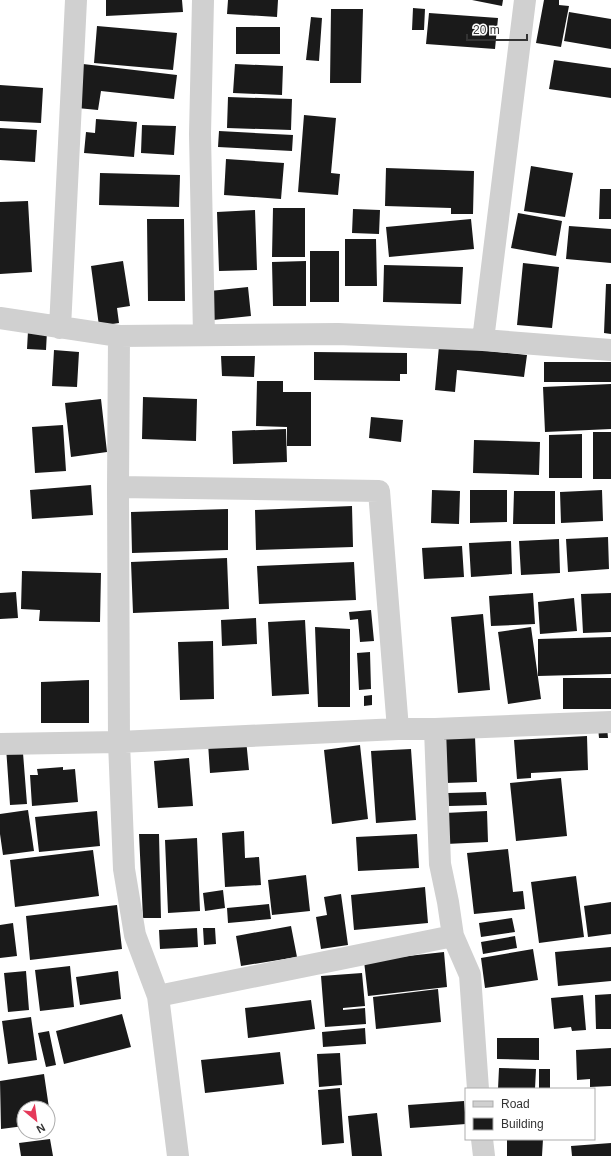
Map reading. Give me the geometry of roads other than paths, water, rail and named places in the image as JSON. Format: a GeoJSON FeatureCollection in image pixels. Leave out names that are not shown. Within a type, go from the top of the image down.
{"type":"FeatureCollection","features":[{"type":"Feature","properties":{"kind":"street"},"geometry":{"type":"LineString","coordinates":[[60,328],[76,0]]}},
{"type":"Feature","properties":{"kind":"street"},"geometry":{"type":"LineString","coordinates":[[203,0],[200,134],[204,335]]}},
{"type":"Feature","properties":{"kind":"street"},"geometry":{"type":"LineString","coordinates":[[483,340],[525,0]]}},
{"type":"Feature","properties":{"kind":"street"},"geometry":{"type":"LineString","coordinates":[[0,318],[119,336],[338,334],[483,340],[611,350]]}},
{"type":"Feature","properties":{"kind":"street"},"geometry":{"type":"LineString","coordinates":[[119,336],[118,487],[120,742],[124,869],[135,935],[158,996],[178,1156]]}},
{"type":"Feature","properties":{"kind":"street"},"geometry":{"type":"LineString","coordinates":[[118,487],[379,491],[398,729]]}},
{"type":"Feature","properties":{"kind":"street"},"geometry":{"type":"LineString","coordinates":[[0,744],[120,742],[398,729],[435,729],[611,722]]}},
{"type":"Feature","properties":{"kind":"street"},"geometry":{"type":"LineString","coordinates":[[435,729],[440,864],[453,936],[470,975],[478,1088]]}},
{"type":"Feature","properties":{"kind":"street"},"geometry":{"type":"LineString","coordinates":[[158,996],[453,936]]}},
{"type":"Feature","properties":{"kind":"street"},"geometry":{"type":"LineString","coordinates":[[482,1140],[484,1156]]}}]}
